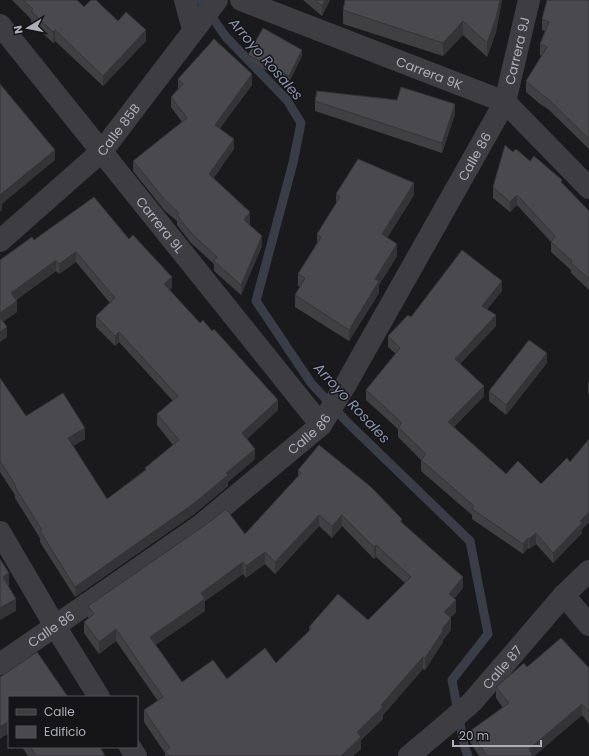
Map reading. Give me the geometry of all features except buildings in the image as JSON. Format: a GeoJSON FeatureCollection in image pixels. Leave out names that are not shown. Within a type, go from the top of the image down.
{"type":"FeatureCollection","features":[{"type":"Feature","properties":{"kind":"street"},"geometry":{"type":"LineString","coordinates":[[185,0],[197,25]]}},
{"type":"Feature","properties":{"kind":"street","name":"Carrera 9K"},"geometry":{"type":"LineString","coordinates":[[241,0],[505,102],[589,188]]}},
{"type":"Feature","properties":{"kind":"street","name":"Carrera 9J"},"geometry":{"type":"LineString","coordinates":[[505,102],[529,0]]}},
{"type":"Feature","properties":{"kind":"street","name":"Calle 85B"},"geometry":{"type":"LineString","coordinates":[[0,241],[102,151],[216,1]]}},
{"type":"Feature","properties":{"kind":"street","name":"Carrera 9L"},"geometry":{"type":"LineString","coordinates":[[0,25],[324,420]]}},
{"type":"Feature","properties":{"kind":"street","name":"Calle 86"},"geometry":{"type":"LineString","coordinates":[[0,664],[201,525],[324,420],[346,384],[505,102]]}},
{"type":"Feature","properties":{"kind":"street"},"geometry":{"type":"LineString","coordinates":[[0,532],[98,696]]}},
{"type":"Feature","properties":{"kind":"street","name":"Calle 87"},"geometry":{"type":"LineString","coordinates":[[409,756],[472,702],[564,595],[589,570]]}},
{"type":"Feature","properties":{"kind":"street"},"geometry":{"type":"LineString","coordinates":[[564,595],[589,625]]}},
{"type":"Feature","properties":{"kind":"waterway","name":"Arroyo Rosales"},"geometry":{"type":"LineString","coordinates":[[200,0],[226,37],[287,100],[301,123],[293,163],[256,301],[311,383],[347,422],[470,541],[488,634],[452,680],[464,745],[468,756]]}}]}
